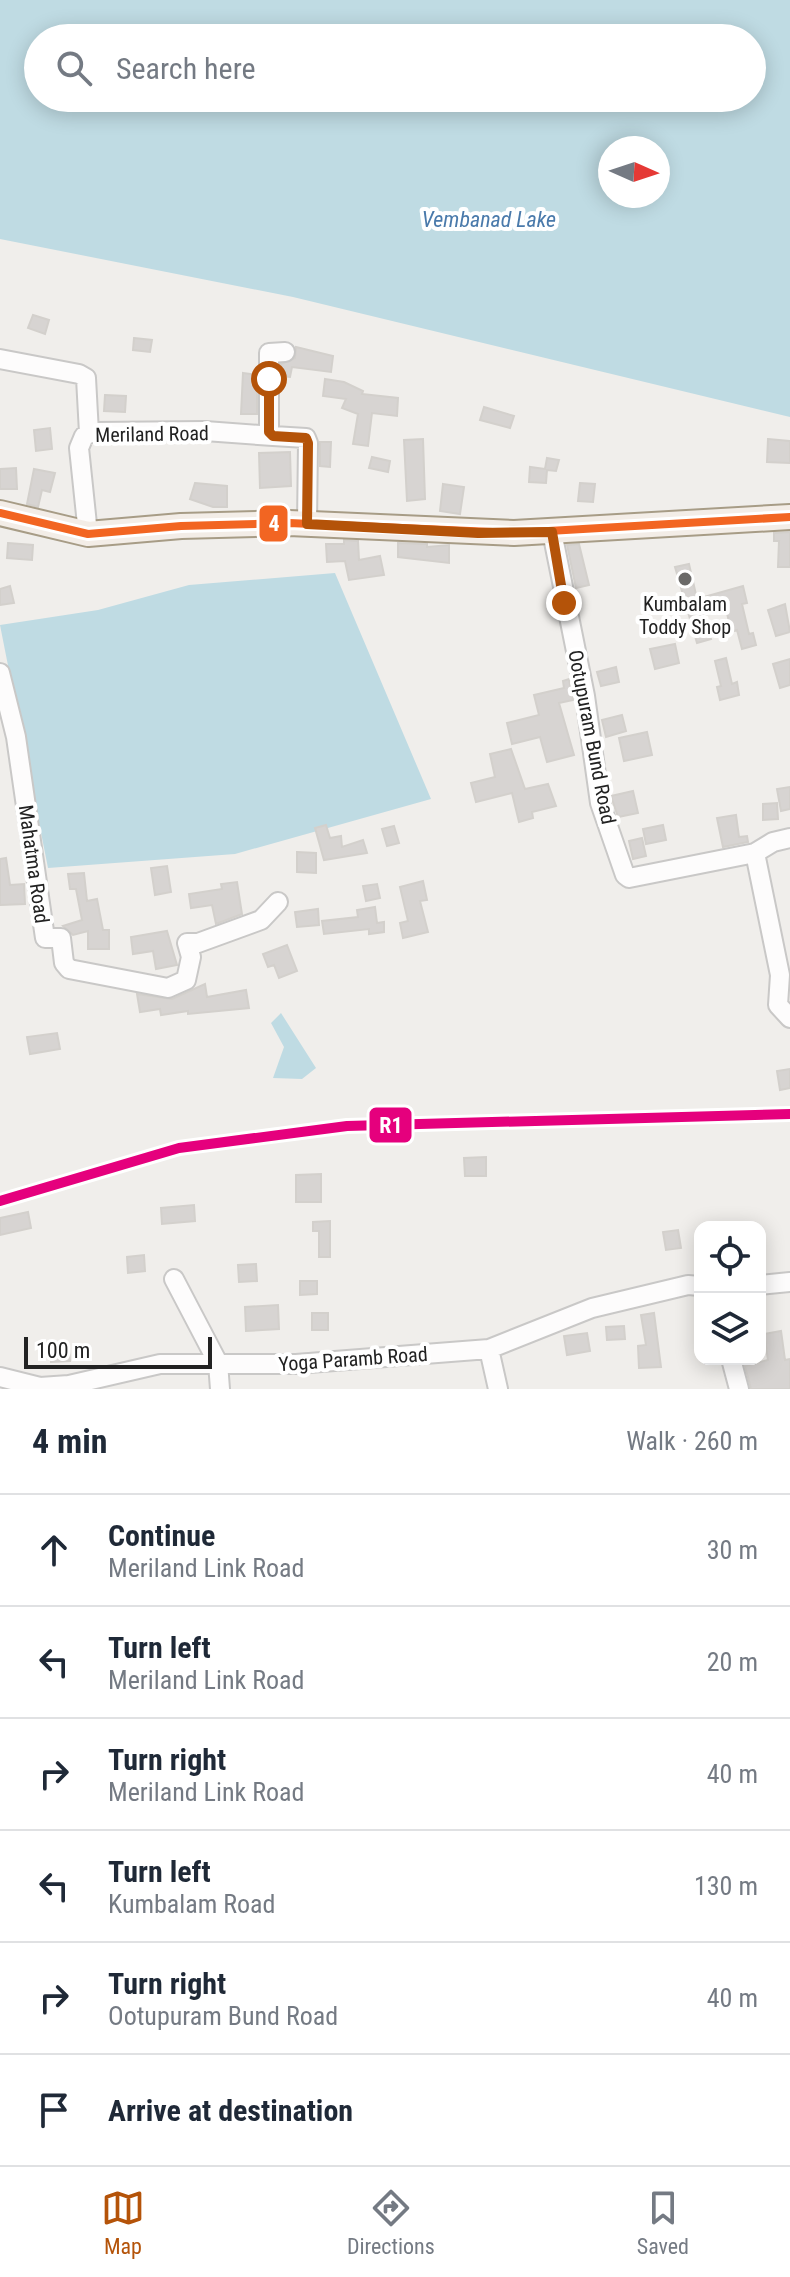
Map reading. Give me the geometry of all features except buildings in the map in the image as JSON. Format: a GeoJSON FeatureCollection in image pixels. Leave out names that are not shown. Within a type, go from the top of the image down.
{"type":"FeatureCollection","features":[{"type":"Feature","properties":{"kind":"main road"},"geometry":{"type":"LineString","coordinates":[[0,513],[88,534],[181,526],[307,524],[478,533],[552,532],[790,517]]}},
{"type":"Feature","properties":{"kind":"street"},"geometry":{"type":"LineString","coordinates":[[273,436],[269,432],[269,353],[285,352]]}},
{"type":"Feature","properties":{"kind":"street"},"geometry":{"type":"LineString","coordinates":[[0,359],[86,378],[89,433]]}},
{"type":"Feature","properties":{"kind":"street","name":"Meriland Road"},"geometry":{"type":"LineString","coordinates":[[88,534],[79,448],[84,436],[89,433],[205,431],[306,438],[307,524]]}},
{"type":"Feature","properties":{"kind":"street","name":"Ootupuram Bund Road"},"geometry":{"type":"LineString","coordinates":[[552,532],[585,696],[600,803],[625,875],[629,878],[755,853]]}},
{"type":"Feature","properties":{"kind":"street","name":"Mahatma Road"},"geometry":{"type":"LineString","coordinates":[[0,673],[16,737],[45,938],[61,938],[64,963],[69,969],[168,988],[186,980],[191,957],[187,943],[198,943],[261,920],[278,902]]}},
{"type":"Feature","properties":{"kind":"street"},"geometry":{"type":"LineString","coordinates":[[790,838],[773,842],[755,853],[780,975],[778,1005],[790,1018]]}},
{"type":"Feature","properties":{"kind":"street"},"geometry":{"type":"LineString","coordinates":[[174,1279],[218,1363],[220,1389]]}},
{"type":"Feature","properties":{"kind":"street"},"geometry":{"type":"LineString","coordinates":[[766,1284],[790,1282]]}},
{"type":"Feature","properties":{"kind":"street","name":"Yoga Paramb Road"},"geometry":{"type":"LineString","coordinates":[[0,1377],[40,1387],[69,1385],[160,1364],[296,1364],[489,1349],[592,1308],[694,1286]]}},
{"type":"Feature","properties":{"kind":"street"},"geometry":{"type":"LineString","coordinates":[[489,1349],[498,1389]]}},
{"type":"Feature","properties":{"kind":"street"},"geometry":{"type":"LineString","coordinates":[[733,1365],[739,1389]]}},
{"type":"Feature","properties":{"kind":"water","name":"Vembanad Lake"},"geometry":{"type":"Polygon","coordinates":[[[0,0],[790,0],[790,417],[293,297],[0,239],[0,0]]]}},
{"type":"Feature","properties":{"kind":"water"},"geometry":{"type":"Polygon","coordinates":[[[335,573],[431,799],[235,854],[48,868],[0,625],[98,610],[189,585],[335,573]]]}},
{"type":"Feature","properties":{"kind":"water"},"geometry":{"type":"Polygon","coordinates":[[[281,1013],[316,1068],[302,1079],[273,1078],[284,1047],[271,1023],[281,1013]]]}},
{"type":"Feature","properties":{"kind":"railway"},"geometry":{"type":"LineString","coordinates":[[0,1195],[59,1181]]}},
{"type":"Feature","properties":{"kind":"transit line","name":"4"},"geometry":{"type":"LineString","coordinates":[[0,513],[88,534],[181,526],[289,523],[514,533],[790,517]]}},
{"type":"Feature","properties":{"kind":"transit line","name":"R1"},"geometry":{"type":"LineString","coordinates":[[0,1201],[179,1148],[347,1126],[790,1114]]}},
{"type":"Feature","properties":{"kind":"place","name":"Kumbalam Toddy Shop"},"geometry":{"type":"Point","coordinates":[685,579]}},
{"type":"Feature","properties":{"kind":"route"},"geometry":{"type":"LineString","coordinates":[[269,379],[269,432],[273,436],[306,438],[308,443],[307,524],[441,528],[478,533],[552,532],[564,603]]}}]}
